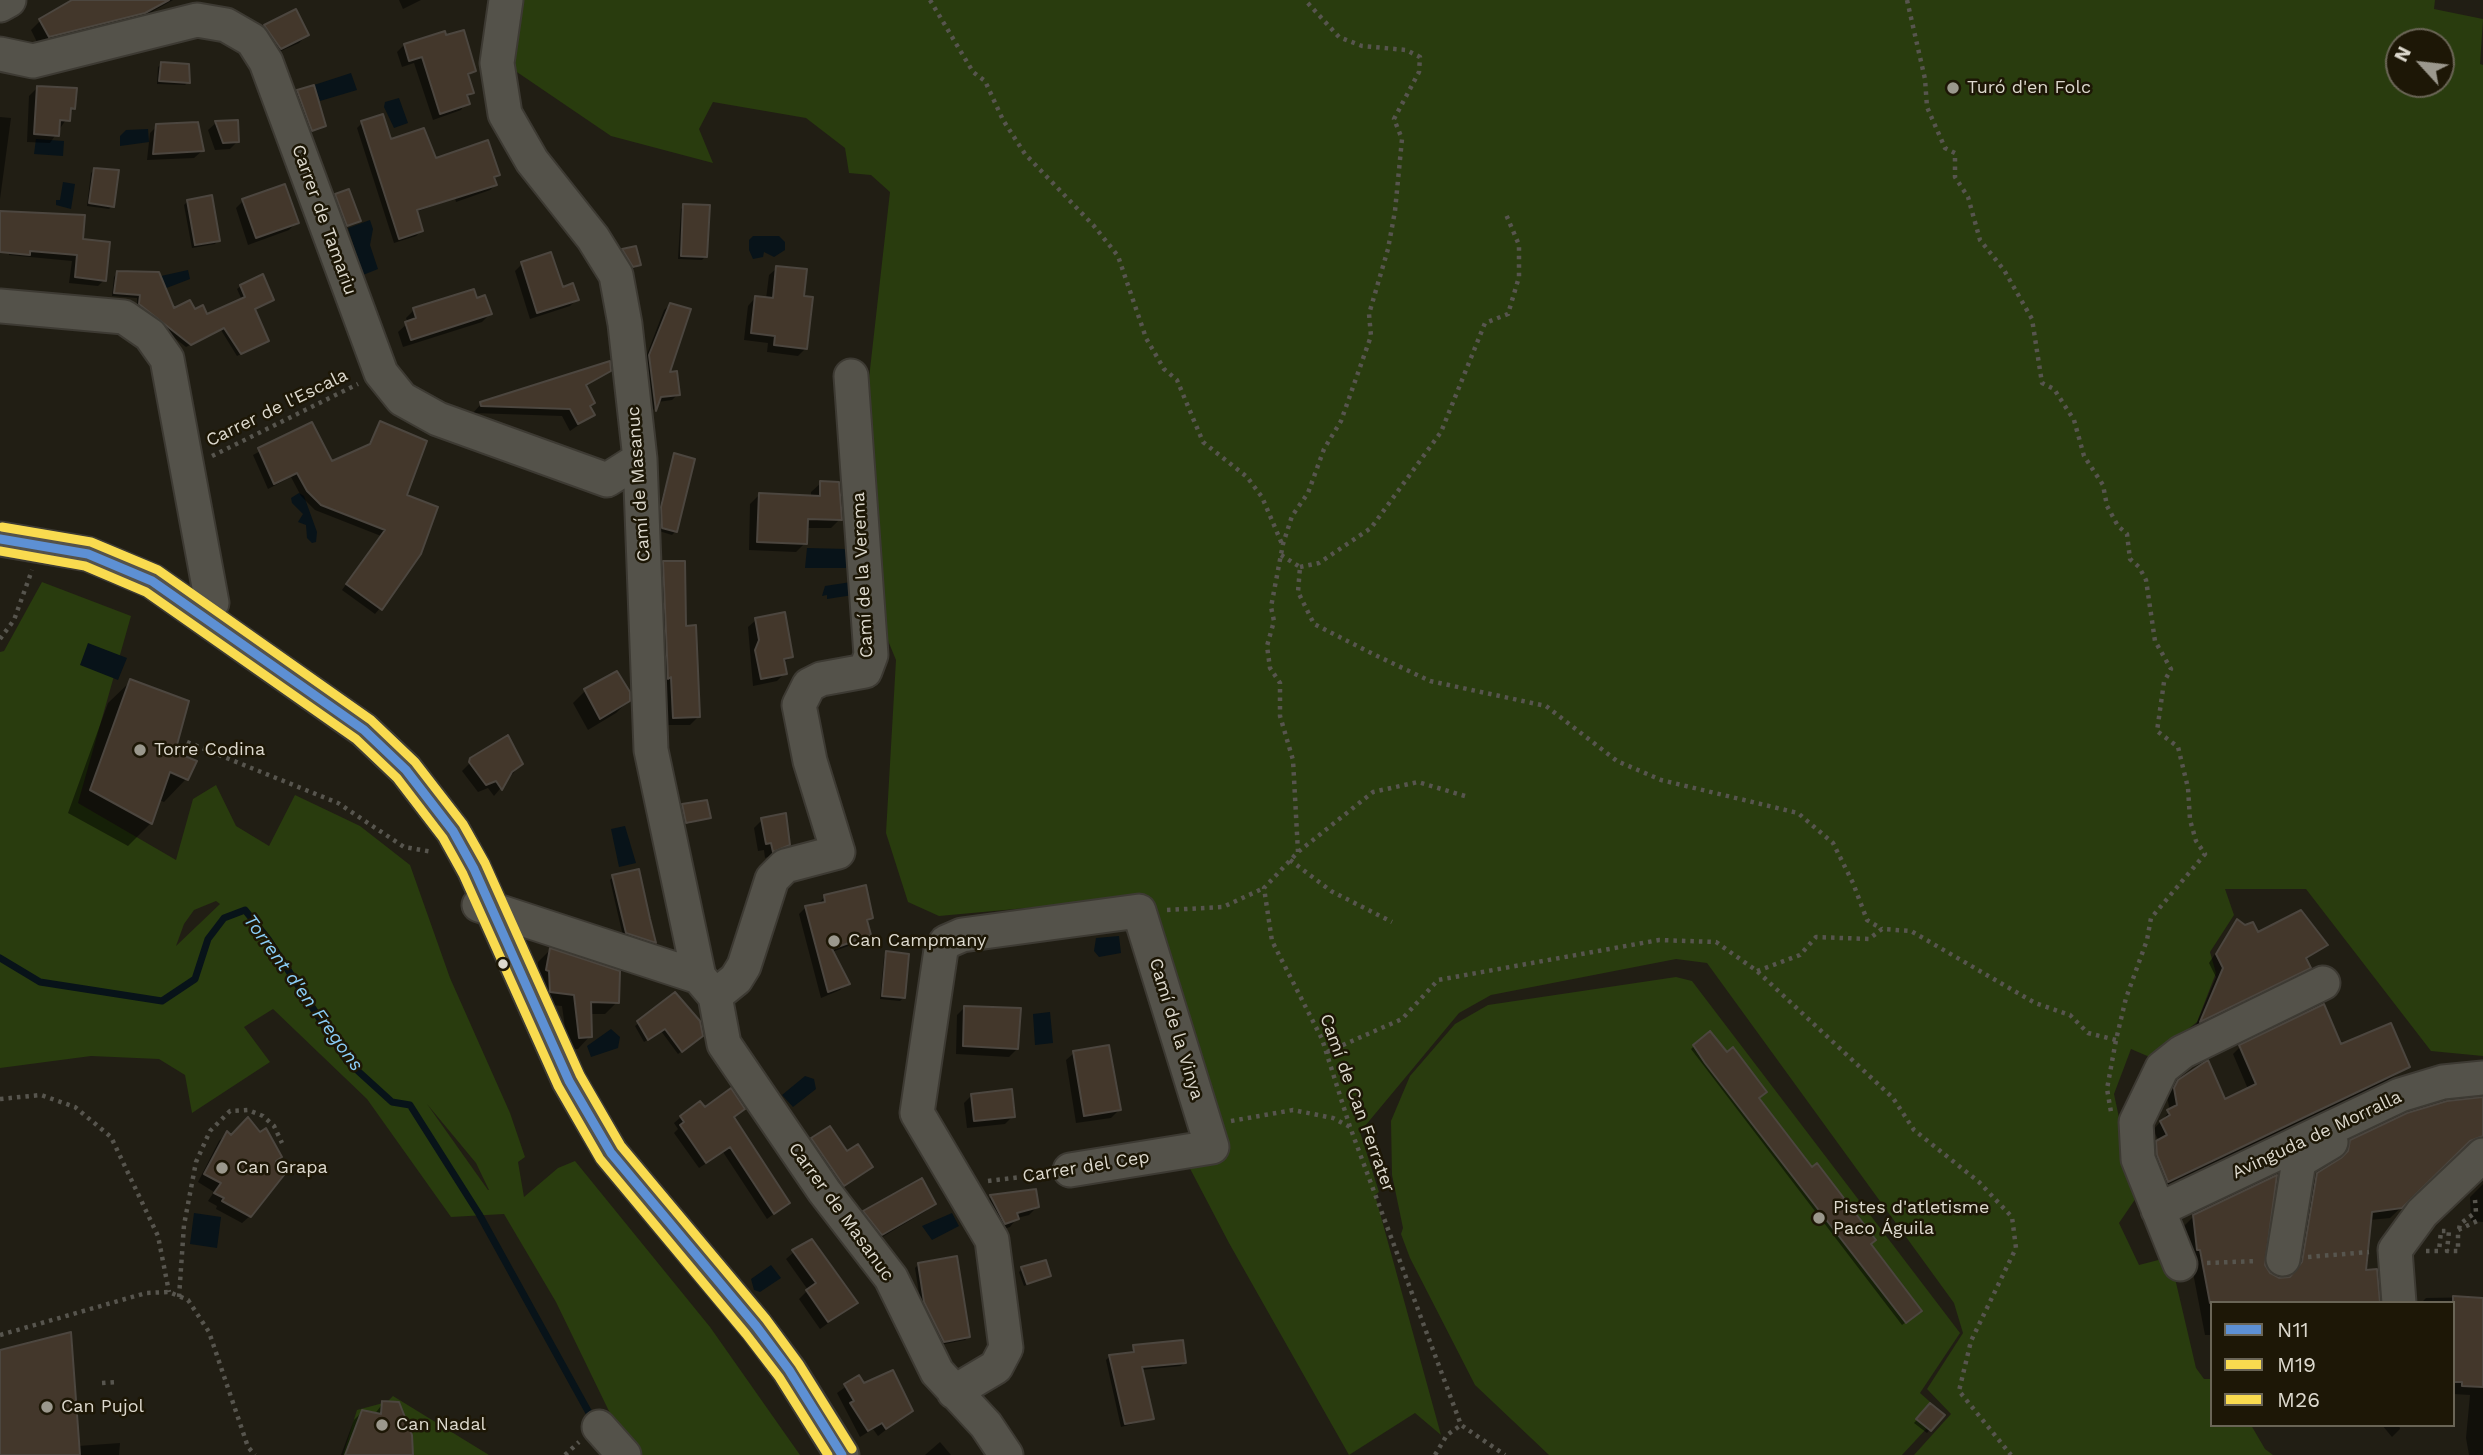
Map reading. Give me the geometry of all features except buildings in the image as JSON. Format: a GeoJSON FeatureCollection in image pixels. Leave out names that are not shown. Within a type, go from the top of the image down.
{"type":"FeatureCollection","features":[{"type":"Feature","properties":{"kind":"street"},"geometry":{"type":"LineString","coordinates":[[0,5],[9,0]]}},
{"type":"Feature","properties":{"kind":"street","name":"Camí de Masanuc"},"geometry":{"type":"LineString","coordinates":[[506,0],[497,63],[505,114],[532,161],[593,239],[615,275],[625,324],[640,459],[651,750],[707,986]]}},
{"type":"Feature","properties":{"kind":"street","name":"Carrer de Tamariu"},"geometry":{"type":"LineString","coordinates":[[0,54],[33,61],[197,20],[226,24],[252,40],[266,62],[381,373],[402,399],[438,419],[607,480],[640,459]]}},
{"type":"Feature","properties":{"kind":"street"},"geometry":{"type":"LineString","coordinates":[[0,306],[124,317],[150,335],[167,359],[212,603],[204,615],[205,626],[212,634],[262,669],[268,679]]}},
{"type":"Feature","properties":{"kind":"street","name":"Camí de la Verema"},"geometry":{"type":"LineString","coordinates":[[707,986],[736,979],[744,966],[772,879],[785,866],[838,852],[810,761],[799,705],[809,685],[821,679],[864,671],[871,656],[851,376]]}},
{"type":"Feature","properties":{"kind":"street"},"geometry":{"type":"LineString","coordinates":[[0,539],[60,547],[121,566],[152,581],[364,730],[391,755],[453,831],[492,909],[569,1081],[611,1153],[756,1326],[789,1370],[842,1455]]}},
{"type":"Feature","properties":{"kind":"street"},"geometry":{"type":"LineString","coordinates":[[0,554],[43,561],[72,562],[106,572],[148,590],[194,618],[204,615]]}},
{"type":"Feature","properties":{"kind":"street"},"geometry":{"type":"LineString","coordinates":[[43,561],[135,596],[268,679],[338,729],[379,774],[402,791],[435,840],[586,1158],[756,1362],[818,1455]]}},
{"type":"Feature","properties":{"kind":"street"},"geometry":{"type":"LineString","coordinates":[[435,840],[445,838],[480,907],[707,986]]}},
{"type":"Feature","properties":{"kind":"street"},"geometry":{"type":"LineString","coordinates":[[954,1392],[996,1367],[1006,1348],[992,1240],[917,1113],[940,950],[946,942],[962,934],[1139,911]]}},
{"type":"Feature","properties":{"kind":"street","name":"Camí de la Vinya"},"geometry":{"type":"LineString","coordinates":[[1139,911],[1209,1137]]}},
{"type":"Feature","properties":{"kind":"street"},"geometry":{"type":"LineString","coordinates":[[2180,1264],[2138,1159],[2136,1122],[2162,1068],[2182,1052],[2323,983]]}},
{"type":"Feature","properties":{"kind":"street","name":"Carrer de Masanuc"},"geometry":{"type":"LineString","coordinates":[[707,986],[724,1044],[824,1191],[891,1278],[937,1372],[986,1425],[1006,1455]]}},
{"type":"Feature","properties":{"kind":"street","name":"Avinguda de Morralla"},"geometry":{"type":"LineString","coordinates":[[2158,1210],[2365,1109],[2444,1082],[2483,1078]]}},
{"type":"Feature","properties":{"kind":"street"},"geometry":{"type":"LineString","coordinates":[[2283,1259],[2298,1161],[2352,1129],[2365,1109]]}},
{"type":"Feature","properties":{"kind":"street","name":"Carrer del Cep"},"geometry":{"type":"LineString","coordinates":[[1070,1170],[1209,1137]]}},
{"type":"Feature","properties":{"kind":"street"},"geometry":{"type":"LineString","coordinates":[[2399,1301],[2395,1250],[2422,1213],[2483,1156]]}},
{"type":"Feature","properties":{"kind":"street"},"geometry":{"type":"LineString","coordinates":[[600,1427],[624,1455]]}},
{"type":"Feature","properties":{"kind":"path"},"geometry":{"type":"LineString","coordinates":[[930,0],[973,72],[985,81],[1003,120],[1025,154],[1094,226],[1118,256],[1146,338],[1164,369],[1177,380],[1203,442],[1247,477],[1262,497],[1283,544]]}},
{"type":"Feature","properties":{"kind":"path"},"geometry":{"type":"LineString","coordinates":[[1298,852],[1293,760],[1280,716],[1280,683],[1270,668],[1268,646],[1274,621],[1271,607],[1283,544],[1292,516],[1308,493],[1324,449],[1341,421],[1371,336],[1369,314],[1388,249],[1395,211],[1402,139],[1394,119],[1419,72],[1420,57],[1406,50],[1362,46],[1339,37],[1305,0]]}},
{"type":"Feature","properties":{"kind":"path"},"geometry":{"type":"LineString","coordinates":[[1906,0],[1925,79],[1927,107],[1945,148],[1955,153],[1955,177],[1968,197],[1980,240],[2004,270],[2032,319],[2042,383],[2054,389],[2074,421],[2084,456],[2103,485],[2107,506],[2118,526],[2127,534],[2130,559],[2139,567],[2146,580],[2155,640],[2171,669],[2164,682],[2157,731],[2178,747],[2188,788],[2190,820],[2196,841],[2205,854],[2151,918],[2147,940],[2126,998],[2107,1089],[2113,1125]]}},
{"type":"Feature","properties":{"kind":"path"},"geometry":{"type":"LineString","coordinates":[[1281,555],[1300,567],[1319,563],[1371,528],[1441,432],[1485,323],[1508,314],[1519,277],[1519,245],[1505,212]]}},
{"type":"Feature","properties":{"kind":"path","name":"Carrer de l'Escala"},"geometry":{"type":"LineString","coordinates":[[186,469],[381,373]]}},
{"type":"Feature","properties":{"kind":"path"},"geometry":{"type":"LineString","coordinates":[[0,639],[14,620],[43,561]]}},
{"type":"Feature","properties":{"kind":"path"},"geometry":{"type":"LineString","coordinates":[[1300,567],[1298,592],[1314,624],[1430,681],[1546,706],[1617,761],[1661,780],[1798,813],[1833,843],[1853,883],[1867,920],[1882,929],[1911,931],[2035,1003],[2070,1015],[2088,1033],[2116,1040]]}},
{"type":"Feature","properties":{"kind":"path"},"geometry":{"type":"LineString","coordinates":[[187,742],[338,803],[404,847],[435,840]]}},
{"type":"Feature","properties":{"kind":"path"},"geometry":{"type":"LineString","coordinates":[[1139,911],[1223,907],[1264,888],[1298,852],[1373,792],[1418,782],[1465,796]]}},
{"type":"Feature","properties":{"kind":"path"},"geometry":{"type":"LineString","coordinates":[[1290,860],[1331,891],[1392,922]]}},
{"type":"Feature","properties":{"kind":"path","name":"Camí de Can Ferrater"},"geometry":{"type":"LineString","coordinates":[[1264,888],[1272,941],[1326,1052],[1350,1127],[1461,1425]]}},
{"type":"Feature","properties":{"kind":"path"},"geometry":{"type":"LineString","coordinates":[[1757,971],[1800,955],[1816,937],[1869,939],[1882,929]]}},
{"type":"Feature","properties":{"kind":"path"},"geometry":{"type":"LineString","coordinates":[[1326,1052],[1402,1019],[1438,980],[1659,940],[1716,942],[1757,971],[1893,1098],[1914,1130],[1979,1182],[2012,1217],[2016,1248],[1971,1341],[1959,1391],[2011,1455]]}},
{"type":"Feature","properties":{"kind":"path"},"geometry":{"type":"LineString","coordinates":[[0,1100],[41,1095],[75,1107],[111,1137],[159,1236],[169,1292]]}},
{"type":"Feature","properties":{"kind":"path"},"geometry":{"type":"LineString","coordinates":[[179,1297],[184,1225],[196,1162],[210,1131],[230,1111],[248,1110],[263,1116],[274,1126],[282,1143]]}},
{"type":"Feature","properties":{"kind":"path"},"geometry":{"type":"LineString","coordinates":[[1209,1137],[1293,1110],[1333,1118],[1350,1127]]}},
{"type":"Feature","properties":{"kind":"path","name":"Carrer del Cep"},"geometry":{"type":"LineString","coordinates":[[960,1185],[1070,1170]]}},
{"type":"Feature","properties":{"kind":"path"},"geometry":{"type":"LineString","coordinates":[[2423,1251],[2439,1251],[2441,1231],[2449,1231],[2447,1251],[2458,1251],[2458,1230],[2477,1221]]}},
{"type":"Feature","properties":{"kind":"path"},"geometry":{"type":"LineString","coordinates":[[0,1335],[146,1293],[169,1292],[188,1300],[209,1332],[248,1447],[255,1455]]}},
{"type":"Feature","properties":{"kind":"path"},"geometry":{"type":"LineString","coordinates":[[102,1383],[117,1382]]}},
{"type":"Feature","properties":{"kind":"path"},"geometry":{"type":"LineString","coordinates":[[1434,1455],[1447,1435],[1461,1425],[1506,1455]]}},
{"type":"Feature","properties":{"kind":"green space"},"geometry":{"type":"Polygon","coordinates":[[[521,0],[2435,0],[2434,9],[2483,19],[2480,64],[2483,65],[2483,1056],[2431,1051],[2306,889],[2225,889],[2234,915],[2210,952],[2216,973],[2197,1022],[2152,1058],[2131,1049],[2114,1094],[2136,1198],[2119,1223],[2139,1265],[2170,1257],[2196,1368],[2204,1379],[2210,1379],[2210,1427],[2252,1427],[2265,1449],[2273,1455],[1914,1455],[1951,1414],[1927,1389],[1963,1333],[1954,1303],[1707,963],[1676,959],[1491,995],[1459,1013],[1360,1132],[1379,1192],[1375,1195],[1441,1435],[1415,1413],[1349,1455],[1229,1243],[1174,1138],[1191,1136],[1159,916],[1108,925],[1103,901],[939,916],[908,902],[886,833],[896,660],[884,631],[867,396],[890,192],[871,175],[849,173],[845,148],[806,118],[713,102],[699,129],[713,163],[611,136],[511,68],[521,0]]]}},
{"type":"Feature","properties":{"kind":"green space"},"geometry":{"type":"Polygon","coordinates":[[[42,582],[131,616],[78,803],[176,860],[193,799],[216,785],[236,826],[269,846],[295,795],[360,826],[410,865],[450,978],[510,1113],[525,1157],[518,1162],[524,1197],[558,1168],[575,1161],[710,1327],[800,1455],[637,1455],[622,1438],[556,1302],[504,1214],[451,1217],[367,1099],[273,1009],[244,1027],[270,1062],[192,1113],[185,1075],[159,1059],[91,1056],[0,1068],[0,652],[4,651],[42,582]],[[216,901],[194,910],[184,924],[176,946],[220,904],[216,901]],[[427,1104],[488,1190],[489,1190],[476,1163],[427,1104]]]}},
{"type":"Feature","properties":{"kind":"green space"},"geometry":{"type":"Polygon","coordinates":[[[1676,977],[1692,981],[1960,1333],[1920,1393],[1945,1415],[1931,1431],[1927,1428],[1902,1455],[1549,1455],[1475,1385],[1410,1258],[1401,1234],[1403,1228],[1392,1175],[1391,1121],[1410,1076],[1455,1024],[1488,1005],[1676,977]]]}},
{"type":"Feature","properties":{"kind":"green space"},"geometry":{"type":"Polygon","coordinates":[[[393,1396],[489,1455],[343,1455],[357,1410],[387,1402],[393,1396]]]}},
{"type":"Feature","properties":{"kind":"shaded area"},"geometry":{"type":"Polygon","coordinates":[[[351,73],[357,90],[320,101],[314,85],[351,73]]]}},
{"type":"Feature","properties":{"kind":"shaded area"},"geometry":{"type":"Polygon","coordinates":[[[399,98],[408,123],[394,128],[384,107],[385,102],[399,98]]]}},
{"type":"Feature","properties":{"kind":"shaded area"},"geometry":{"type":"Polygon","coordinates":[[[148,129],[149,142],[120,146],[120,136],[126,130],[148,129]]]}},
{"type":"Feature","properties":{"kind":"shaded area"},"geometry":{"type":"Polygon","coordinates":[[[36,139],[64,141],[63,156],[34,154],[36,139]]]}},
{"type":"Feature","properties":{"kind":"shaded area"},"geometry":{"type":"Polygon","coordinates":[[[63,182],[75,184],[71,209],[56,205],[56,200],[60,200],[63,182]]]}},
{"type":"Feature","properties":{"kind":"shaded area"},"geometry":{"type":"Polygon","coordinates":[[[370,220],[373,229],[370,245],[378,269],[363,275],[348,228],[370,220]]]}},
{"type":"Feature","properties":{"kind":"shaded area"},"geometry":{"type":"Polygon","coordinates":[[[753,236],[779,236],[785,242],[785,250],[774,257],[764,252],[763,257],[753,259],[749,240],[753,236]]]}},
{"type":"Feature","properties":{"kind":"shaded area"},"geometry":{"type":"Polygon","coordinates":[[[188,270],[190,279],[164,289],[161,276],[188,270]]]}},
{"type":"Feature","properties":{"kind":"shaded area"},"geometry":{"type":"Polygon","coordinates":[[[299,493],[304,496],[317,532],[316,542],[312,543],[307,538],[306,525],[298,522],[303,514],[292,503],[291,498],[299,493]]]}},
{"type":"Feature","properties":{"kind":"shaded area"},"geometry":{"type":"Polygon","coordinates":[[[807,548],[847,549],[846,568],[805,568],[807,548]]]}},
{"type":"Feature","properties":{"kind":"shaded area"},"geometry":{"type":"Polygon","coordinates":[[[851,582],[853,595],[827,599],[827,595],[822,596],[825,586],[851,582]]]}},
{"type":"Feature","properties":{"kind":"shaded area"},"geometry":{"type":"Polygon","coordinates":[[[88,643],[127,658],[118,680],[80,665],[88,643]]]}},
{"type":"Feature","properties":{"kind":"shaded area"},"geometry":{"type":"Polygon","coordinates":[[[625,826],[636,863],[619,867],[611,829],[625,826]]]}},
{"type":"Feature","properties":{"kind":"shaded area"},"geometry":{"type":"Polygon","coordinates":[[[1119,936],[1121,953],[1099,957],[1094,951],[1096,938],[1119,936]]]}},
{"type":"Feature","properties":{"kind":"shaded area"},"geometry":{"type":"Polygon","coordinates":[[[1050,1012],[1053,1043],[1035,1045],[1033,1014],[1050,1012]]]}},
{"type":"Feature","properties":{"kind":"shaded area"},"geometry":{"type":"Polygon","coordinates":[[[611,1029],[620,1037],[618,1048],[591,1057],[587,1046],[611,1029]]]}},
{"type":"Feature","properties":{"kind":"shaded area"},"geometry":{"type":"Polygon","coordinates":[[[805,1076],[814,1079],[816,1089],[793,1107],[782,1095],[805,1076]]]}},
{"type":"Feature","properties":{"kind":"shaded area"},"geometry":{"type":"Polygon","coordinates":[[[194,1213],[221,1217],[217,1248],[190,1244],[194,1213]]]}},
{"type":"Feature","properties":{"kind":"shaded area"},"geometry":{"type":"Polygon","coordinates":[[[952,1213],[959,1226],[932,1240],[922,1226],[952,1213]]]}},
{"type":"Feature","properties":{"kind":"shaded area"},"geometry":{"type":"Polygon","coordinates":[[[771,1265],[781,1278],[760,1292],[754,1290],[751,1279],[771,1265]]]}},
{"type":"Feature","properties":{"kind":"waterway","name":"Torrent d'en Fregons"},"geometry":{"type":"LineString","coordinates":[[0,958],[40,982],[162,1001],[195,979],[208,939],[224,918],[245,910],[268,939],[347,1061],[392,1102],[410,1105],[479,1214],[593,1420]]}},
{"type":"Feature","properties":{"kind":"transit line","name":"M26"},"geometry":{"type":"LineString","coordinates":[[2,527],[91,542],[158,570],[371,720],[415,762],[463,824],[485,863],[580,1075],[621,1146],[766,1319],[799,1364],[852,1449]]}},
{"type":"Feature","properties":{"kind":"transit line","name":"N11"},"geometry":{"type":"LineString","coordinates":[[0,539],[88,554],[152,581],[364,730],[406,770],[453,831],[474,869],[569,1081],[611,1153],[756,1326],[789,1370],[842,1455]]}},
{"type":"Feature","properties":{"kind":"transit line","name":"M19"},"geometry":{"type":"LineString","coordinates":[[0,551],[85,566],[146,592],[356,739],[397,778],[443,838],[463,874],[558,1086],[600,1159],[746,1334],[779,1377],[828,1455]]}},
{"type":"Feature","properties":{"kind":"place","name":"Turó d'en Folc"},"geometry":{"type":"Point","coordinates":[1953,88]}},
{"type":"Feature","properties":{"kind":"place","name":"Torre Codina"},"geometry":{"type":"Point","coordinates":[140,750]}},
{"type":"Feature","properties":{"kind":"place","name":"Can Campmany"},"geometry":{"type":"Point","coordinates":[834,941]}},
{"type":"Feature","properties":{"kind":"place","name":"Can Grapa"},"geometry":{"type":"Point","coordinates":[222,1168]}},
{"type":"Feature","properties":{"kind":"place","name":"Pistes d'atletisme Paco Águila"},"geometry":{"type":"Point","coordinates":[1819,1218]}},
{"type":"Feature","properties":{"kind":"place","name":"Can Pujol"},"geometry":{"type":"Point","coordinates":[47,1407]}},
{"type":"Feature","properties":{"kind":"place","name":"Can Nadal"},"geometry":{"type":"Point","coordinates":[382,1425]}}]}
